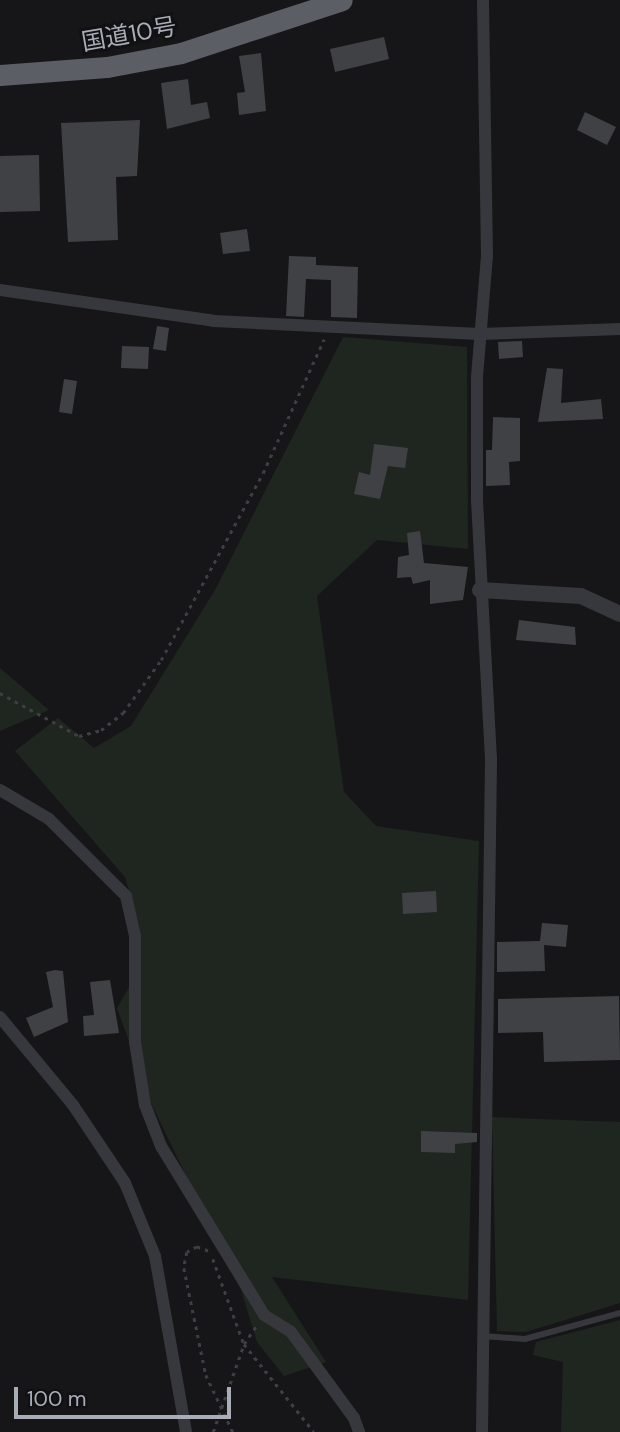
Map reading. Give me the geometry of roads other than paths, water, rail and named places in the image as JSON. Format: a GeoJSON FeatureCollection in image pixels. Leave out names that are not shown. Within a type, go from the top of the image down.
{"type":"FeatureCollection","features":[{"type":"Feature","properties":{"kind":"highway","name":"国道10号"},"geometry":{"type":"LineString","coordinates":[[0,75],[107,67],[181,53],[342,0]]}},
{"type":"Feature","properties":{"kind":"street"},"geometry":{"type":"LineString","coordinates":[[482,1432],[491,759],[481,590],[479,334],[487,256],[483,0]]}},
{"type":"Feature","properties":{"kind":"street"},"geometry":{"type":"LineString","coordinates":[[0,290],[214,321],[479,334],[620,329]]}},
{"type":"Feature","properties":{"kind":"street"},"geometry":{"type":"LineString","coordinates":[[481,590],[582,596],[620,614]]}},
{"type":"Feature","properties":{"kind":"street"},"geometry":{"type":"LineString","coordinates":[[0,790],[49,819],[126,896],[135,936],[135,1042],[145,1105],[206,1227],[264,1315],[291,1332],[355,1418],[359,1432]]}},
{"type":"Feature","properties":{"kind":"street"},"geometry":{"type":"LineString","coordinates":[[0,1017],[73,1105],[125,1183],[155,1256],[186,1432]]}},
{"type":"Feature","properties":{"kind":"lane"},"geometry":{"type":"LineString","coordinates":[[483,1336],[524,1339],[620,1313]]}}]}
